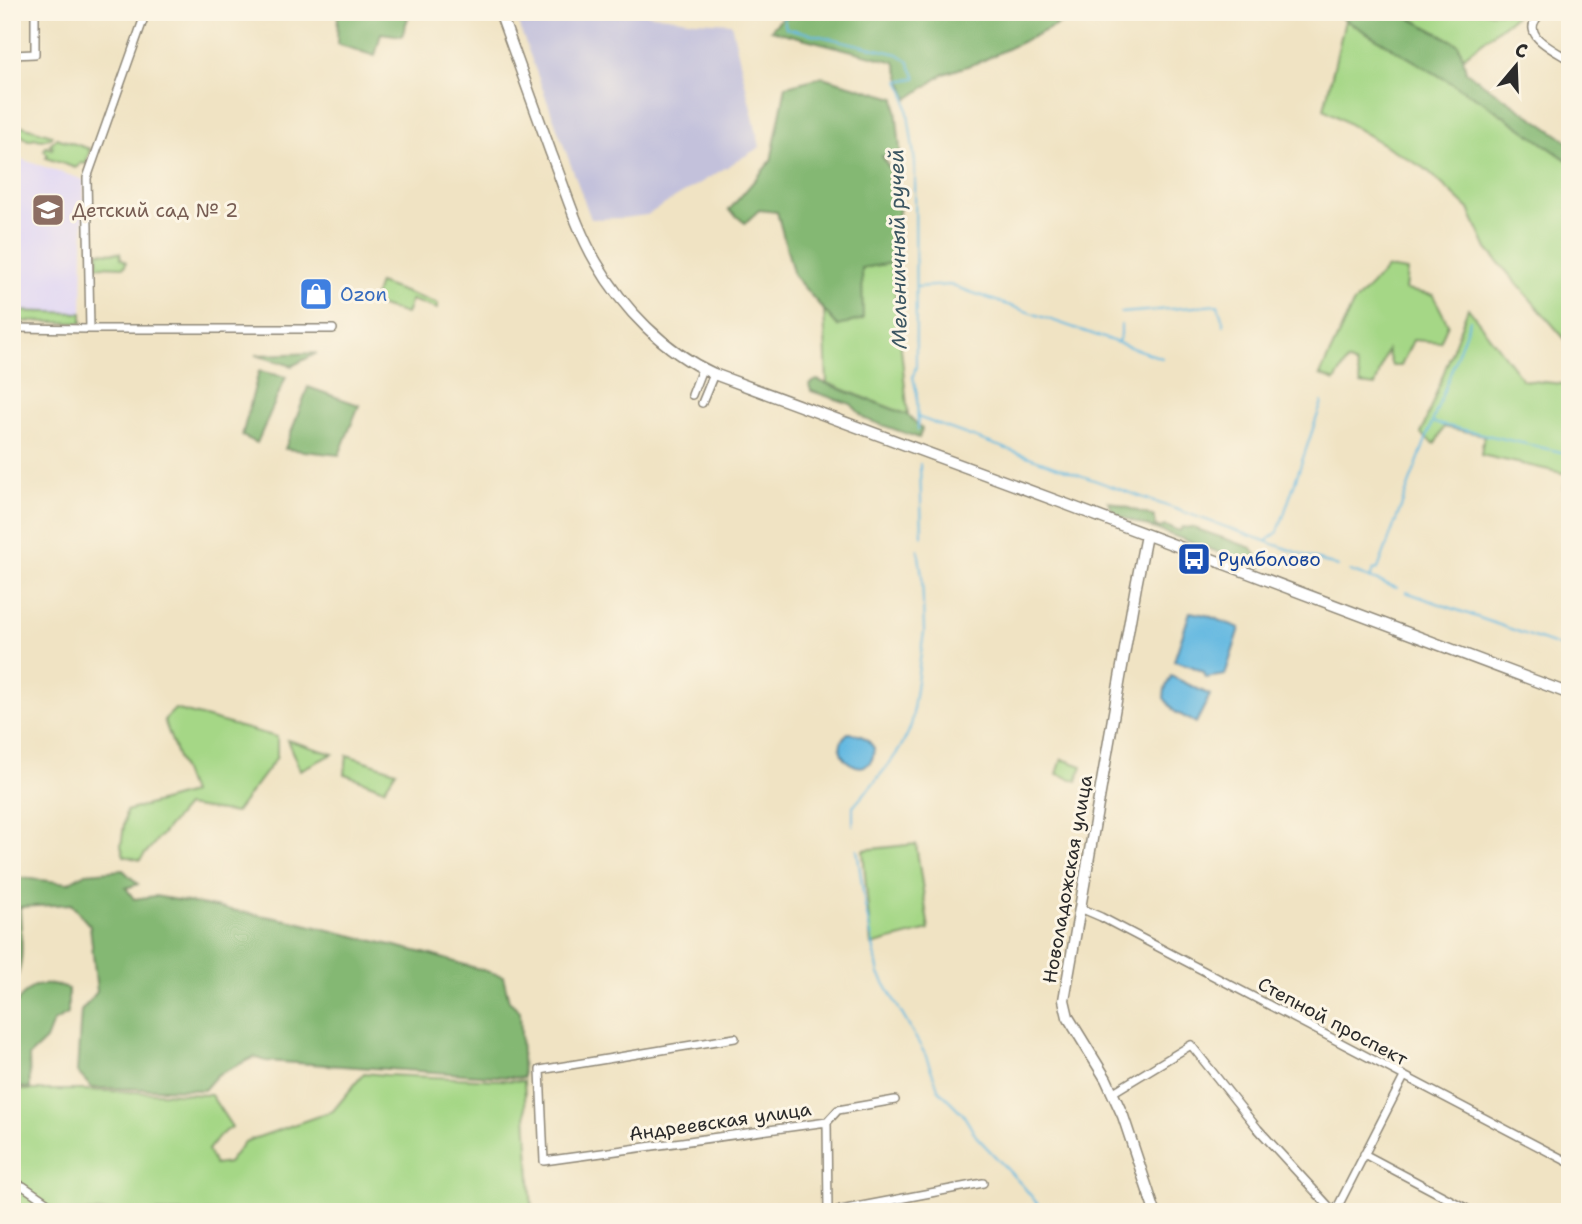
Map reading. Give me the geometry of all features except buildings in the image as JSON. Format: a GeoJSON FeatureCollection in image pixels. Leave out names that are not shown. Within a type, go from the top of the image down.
{"type":"FeatureCollection","features":[{"type":"Feature","properties":{"kind":"main road"},"geometry":{"type":"LineString","coordinates":[[500,12],[577,222],[595,261],[618,296],[638,318],[661,341],[686,360],[714,374],[1570,694]]}},
{"type":"Feature","properties":{"kind":"main road","name":"Новоладожская улица"},"geometry":{"type":"LineString","coordinates":[[1146,535],[1065,992],[1065,1009],[1095,1059],[1123,1116],[1155,1212]]}},
{"type":"Feature","properties":{"kind":"street"},"geometry":{"type":"LineString","coordinates":[[12,55],[35,54],[36,12]]}},
{"type":"Feature","properties":{"kind":"street"},"geometry":{"type":"LineString","coordinates":[[90,329],[88,178],[146,12]]}},
{"type":"Feature","properties":{"kind":"street"},"geometry":{"type":"LineString","coordinates":[[1543,12],[1536,18],[1532,31],[1540,41],[1570,60]]}},
{"type":"Feature","properties":{"kind":"street"},"geometry":{"type":"LineString","coordinates":[[12,328],[333,329]]}},
{"type":"Feature","properties":{"kind":"street"},"geometry":{"type":"LineString","coordinates":[[692,395],[702,369]]}},
{"type":"Feature","properties":{"kind":"street"},"geometry":{"type":"LineString","coordinates":[[702,403],[714,374]]}},
{"type":"Feature","properties":{"kind":"street","name":"Степной проспект"},"geometry":{"type":"LineString","coordinates":[[1080,908],[1570,1163]]}},
{"type":"Feature","properties":{"kind":"street","name":"Андреевская улица"},"geometry":{"type":"LineString","coordinates":[[734,1038],[540,1070],[544,1161],[827,1122],[838,1110],[895,1100]]}},
{"type":"Feature","properties":{"kind":"street"},"geometry":{"type":"LineString","coordinates":[[1112,1093],[1191,1045],[1258,1129],[1334,1212],[1404,1077]]}},
{"type":"Feature","properties":{"kind":"street"},"geometry":{"type":"LineString","coordinates":[[827,1122],[829,1212],[983,1183]]}},
{"type":"Feature","properties":{"kind":"street"},"geometry":{"type":"LineString","coordinates":[[1364,1154],[1473,1212]]}},
{"type":"Feature","properties":{"kind":"street"},"geometry":{"type":"LineString","coordinates":[[12,1182],[23,1186],[61,1212]]}},
{"type":"Feature","properties":{"kind":"shaded area"},"geometry":{"type":"Polygon","coordinates":[[[514,12],[634,12],[731,23],[760,147],[647,215],[591,219],[514,12]]]}},
{"type":"Feature","properties":{"kind":"shaded area","name":"Детский сад № 2"},"geometry":{"type":"Polygon","coordinates":[[[12,156],[84,180],[82,313],[12,311],[12,156]]]}},
{"type":"Feature","properties":{"kind":"green space"},"geometry":{"type":"Polygon","coordinates":[[[338,12],[410,12],[402,36],[381,33],[375,56],[337,44],[338,12]]]}},
{"type":"Feature","properties":{"kind":"green space"},"geometry":{"type":"Polygon","coordinates":[[[810,12],[1084,12],[982,61],[944,74],[908,99],[895,62],[771,30],[781,19],[810,12]]]}},
{"type":"Feature","properties":{"kind":"green space"},"geometry":{"type":"Polygon","coordinates":[[[1332,12],[1399,12],[1458,44],[1466,72],[1570,143],[1570,162],[1485,103],[1332,12]]]}},
{"type":"Feature","properties":{"kind":"green space"},"geometry":{"type":"Polygon","coordinates":[[[1399,12],[1520,12],[1463,57],[1458,44],[1399,12]]]}},
{"type":"Feature","properties":{"kind":"green space"},"geometry":{"type":"Polygon","coordinates":[[[1345,20],[1485,103],[1570,162],[1570,345],[1487,249],[1469,209],[1427,170],[1324,109],[1345,20]]]}},
{"type":"Feature","properties":{"kind":"green space"},"geometry":{"type":"Polygon","coordinates":[[[822,77],[895,98],[901,159],[882,156],[902,190],[892,263],[862,268],[863,319],[838,326],[794,276],[777,212],[759,210],[745,223],[729,210],[771,161],[786,86],[822,77]]]}},
{"type":"Feature","properties":{"kind":"green space"},"geometry":{"type":"Polygon","coordinates":[[[19,125],[52,135],[51,138],[28,140],[14,130],[19,125]]]}},
{"type":"Feature","properties":{"kind":"green space"},"geometry":{"type":"Polygon","coordinates":[[[57,138],[90,149],[86,164],[81,163],[76,168],[46,158],[48,155],[44,150],[46,147],[52,149],[53,146],[49,145],[57,138]]]}},
{"type":"Feature","properties":{"kind":"green space"},"geometry":{"type":"Polygon","coordinates":[[[98,252],[120,253],[126,262],[125,266],[98,266],[98,252]]]}},
{"type":"Feature","properties":{"kind":"green space"},"geometry":{"type":"Polygon","coordinates":[[[892,263],[908,415],[827,383],[824,309],[838,326],[861,268],[892,263]]]}},
{"type":"Feature","properties":{"kind":"green space"},"geometry":{"type":"Polygon","coordinates":[[[1387,268],[1407,271],[1405,290],[1433,295],[1448,324],[1440,342],[1413,340],[1401,366],[1392,366],[1387,350],[1375,386],[1361,384],[1356,365],[1347,361],[1335,381],[1320,375],[1353,304],[1387,268]]]}},
{"type":"Feature","properties":{"kind":"green space"},"geometry":{"type":"Polygon","coordinates":[[[379,283],[438,304],[437,309],[411,300],[406,314],[372,303],[379,283]]]}},
{"type":"Feature","properties":{"kind":"green space"},"geometry":{"type":"Polygon","coordinates":[[[1468,308],[1523,380],[1563,384],[1570,395],[1570,490],[1564,489],[1567,474],[1481,455],[1484,435],[1444,427],[1435,444],[1421,434],[1468,308]]]}},
{"type":"Feature","properties":{"kind":"green space"},"geometry":{"type":"Polygon","coordinates":[[[12,311],[82,313],[82,323],[12,321],[12,311]]]}},
{"type":"Feature","properties":{"kind":"green space"},"geometry":{"type":"Polygon","coordinates":[[[317,353],[292,366],[256,355],[317,353]]]}},
{"type":"Feature","properties":{"kind":"green space"},"geometry":{"type":"Polygon","coordinates":[[[259,371],[286,377],[257,443],[242,436],[259,371]]]}},
{"type":"Feature","properties":{"kind":"green space"},"geometry":{"type":"Polygon","coordinates":[[[817,380],[908,415],[922,429],[919,438],[865,419],[851,404],[811,391],[809,384],[817,380]]]}},
{"type":"Feature","properties":{"kind":"green space"},"geometry":{"type":"Polygon","coordinates":[[[308,387],[359,405],[339,455],[285,449],[308,387]]]}},
{"type":"Feature","properties":{"kind":"green space"},"geometry":{"type":"Polygon","coordinates":[[[1108,501],[1155,517],[1155,526],[1160,528],[1165,526],[1180,531],[1182,527],[1194,528],[1252,548],[1262,568],[1114,514],[1108,501]]]}},
{"type":"Feature","properties":{"kind":"green space"},"geometry":{"type":"Polygon","coordinates":[[[175,709],[277,737],[277,757],[235,813],[186,806],[140,860],[124,856],[121,846],[126,811],[191,793],[164,720],[175,709]]]}},
{"type":"Feature","properties":{"kind":"green space"},"geometry":{"type":"Polygon","coordinates":[[[287,740],[333,754],[300,770],[287,740]]]}},
{"type":"Feature","properties":{"kind":"green space"},"geometry":{"type":"Polygon","coordinates":[[[347,755],[396,771],[384,789],[345,774],[347,755]]]}},
{"type":"Feature","properties":{"kind":"green space"},"geometry":{"type":"Polygon","coordinates":[[[1062,759],[1082,766],[1077,781],[1057,774],[1062,759]]]}},
{"type":"Feature","properties":{"kind":"green space"},"geometry":{"type":"Polygon","coordinates":[[[916,844],[929,930],[871,945],[863,850],[916,844]]]}},
{"type":"Feature","properties":{"kind":"green space"},"geometry":{"type":"Polygon","coordinates":[[[123,870],[138,884],[126,888],[134,899],[155,896],[292,921],[428,954],[503,976],[509,1001],[520,1011],[523,1078],[266,1061],[254,1057],[217,1075],[204,1090],[92,1088],[77,1072],[81,1011],[97,992],[90,926],[71,904],[20,907],[20,969],[12,985],[12,877],[68,883],[86,873],[123,870]]]}},
{"type":"Feature","properties":{"kind":"green space"},"geometry":{"type":"Polygon","coordinates":[[[53,984],[68,989],[68,1014],[53,1022],[46,1040],[29,1056],[30,1088],[12,1087],[12,1008],[34,986],[53,984]]]}},
{"type":"Feature","properties":{"kind":"green space"},"geometry":{"type":"Polygon","coordinates":[[[364,1073],[524,1081],[532,1212],[12,1212],[12,1090],[211,1095],[232,1127],[219,1136],[208,1150],[215,1165],[228,1163],[244,1142],[333,1111],[364,1073]]]}},
{"type":"Feature","properties":{"kind":"water"},"geometry":{"type":"Polygon","coordinates":[[[1190,612],[1240,628],[1225,675],[1206,678],[1204,672],[1174,661],[1190,612]]]}},
{"type":"Feature","properties":{"kind":"water"},"geometry":{"type":"Polygon","coordinates":[[[1171,676],[1210,695],[1196,723],[1175,712],[1164,698],[1171,676]]]}},
{"type":"Feature","properties":{"kind":"water"},"geometry":{"type":"Polygon","coordinates":[[[848,733],[863,737],[874,748],[872,759],[866,765],[851,764],[844,758],[841,742],[848,733]]]}},
{"type":"Feature","properties":{"kind":"waterway","name":"Мельничный ручей"},"geometry":{"type":"LineString","coordinates":[[782,12],[786,28],[898,54],[908,61],[916,78],[899,81],[905,93],[915,163],[916,366],[913,377],[917,394],[918,430]]}},
{"type":"Feature","properties":{"kind":"waterway"},"geometry":{"type":"LineString","coordinates":[[916,287],[950,285],[1162,358]]}},
{"type":"Feature","properties":{"kind":"waterway"},"geometry":{"type":"LineString","coordinates":[[1121,313],[1218,305],[1224,325]]}},
{"type":"Feature","properties":{"kind":"waterway"},"geometry":{"type":"LineString","coordinates":[[1370,579],[1373,570],[1378,569],[1470,320]]}},
{"type":"Feature","properties":{"kind":"waterway"},"geometry":{"type":"LineString","coordinates":[[1118,341],[1121,325]]}},
{"type":"Feature","properties":{"kind":"waterway"},"geometry":{"type":"LineString","coordinates":[[1266,541],[1278,532],[1322,402]]}},
{"type":"Feature","properties":{"kind":"waterway"},"geometry":{"type":"LineString","coordinates":[[917,417],[1338,567]]}},
{"type":"Feature","properties":{"kind":"waterway"},"geometry":{"type":"LineString","coordinates":[[1434,423],[1570,454]]}},
{"type":"Feature","properties":{"kind":"waterway","name":"Мельничный ручей"},"geometry":{"type":"LineString","coordinates":[[920,464],[922,536]]}},
{"type":"Feature","properties":{"kind":"waterway","name":"Мельничный ручей"},"geometry":{"type":"LineString","coordinates":[[853,826],[853,807],[900,748],[912,721],[924,632],[918,549]]}},
{"type":"Feature","properties":{"kind":"waterway"},"geometry":{"type":"LineString","coordinates":[[1350,571],[1397,588]]}},
{"type":"Feature","properties":{"kind":"waterway"},"geometry":{"type":"LineString","coordinates":[[1406,592],[1570,650]]}},
{"type":"Feature","properties":{"kind":"waterway","name":"Мельничный ручей"},"geometry":{"type":"LineString","coordinates":[[857,849],[879,974],[925,1054],[939,1090],[963,1114],[976,1136],[1044,1212]]}},
{"type":"Feature","properties":{"kind":"place","name":"Детский сад № 2"},"geometry":{"type":"Point","coordinates":[48,210]}},
{"type":"Feature","properties":{"kind":"place","name":"Ozon"},"geometry":{"type":"Point","coordinates":[316,294]}},
{"type":"Feature","properties":{"kind":"place","name":"Румболово"},"geometry":{"type":"Point","coordinates":[1194,559]}}]}
